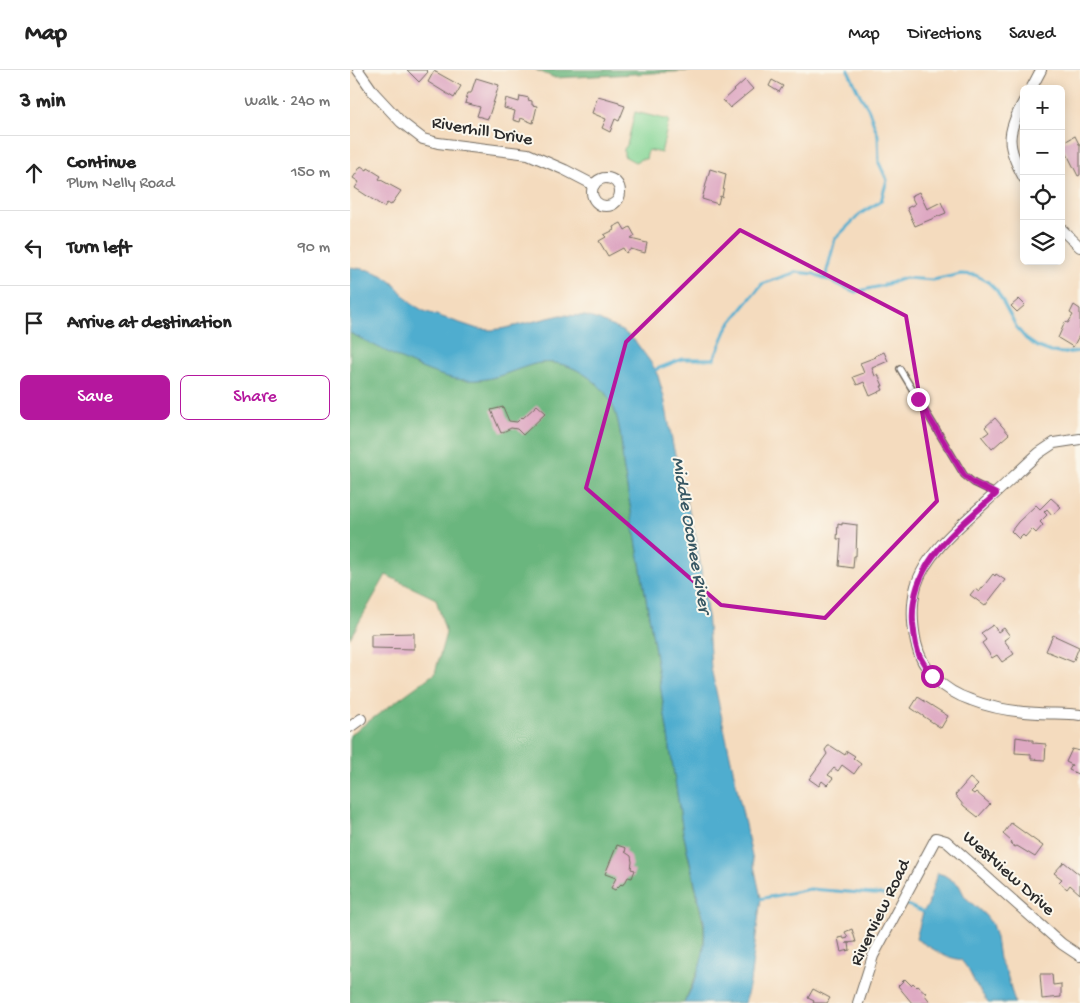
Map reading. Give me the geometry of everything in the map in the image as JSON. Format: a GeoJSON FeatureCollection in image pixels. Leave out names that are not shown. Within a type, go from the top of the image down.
{"type":"FeatureCollection","features":[{"type":"Feature","properties":{"kind":"street","name":"Riverhill Drive"},"geometry":{"type":"LineString","coordinates":[[358,70],[374,93],[401,122],[423,139],[438,143],[528,154],[594,185]]}},
{"type":"Feature","properties":{"kind":"street"},"geometry":{"type":"LineString","coordinates":[[1033,85],[1041,70]]}},
{"type":"Feature","properties":{"kind":"street"},"geometry":{"type":"LineString","coordinates":[[1020,110],[1010,134],[1010,149],[1023,175]]}},
{"type":"Feature","properties":{"kind":"street"},"geometry":{"type":"LineString","coordinates":[[1065,233],[1080,246]]}},
{"type":"Feature","properties":{"kind":"street"},"geometry":{"type":"LineString","coordinates":[[1080,439],[1054,443],[1039,453],[943,544],[927,563],[918,583],[912,610],[919,656],[932,676],[950,690],[971,700],[996,707],[1036,713],[1070,713],[1080,715]]}},
{"type":"Feature","properties":{"kind":"street"},"geometry":{"type":"LineString","coordinates":[[350,727],[361,719]]}},
{"type":"Feature","properties":{"kind":"street","name":"Westview Drive"},"geometry":{"type":"LineString","coordinates":[[936,838],[946,841],[1062,944],[1080,956]]}},
{"type":"Feature","properties":{"kind":"street","name":"Riverview Road"},"geometry":{"type":"LineString","coordinates":[[858,1003],[873,956],[936,838]]}},
{"type":"Feature","properties":{"kind":"lane"},"geometry":{"type":"LineString","coordinates":[[900,369],[964,475],[974,483],[996,494]]}},
{"type":"Feature","properties":{"kind":"highlighted area"},"geometry":{"type":"Polygon","coordinates":[[[740,230],[906,316],[937,501],[825,618],[721,605],[586,488],[626,342],[740,230]]]}},
{"type":"Feature","properties":{"kind":"green space"},"geometry":{"type":"Polygon","coordinates":[[[536,70],[691,70],[691,71],[555,78],[536,70]]]}},
{"type":"Feature","properties":{"kind":"green space"},"geometry":{"type":"Polygon","coordinates":[[[635,112],[669,120],[661,153],[648,150],[646,159],[635,162],[624,156],[624,149],[627,145],[635,112]]]}},
{"type":"Feature","properties":{"kind":"green space"},"geometry":{"type":"Polygon","coordinates":[[[350,333],[422,368],[437,374],[465,380],[491,378],[537,363],[548,362],[565,365],[575,369],[600,387],[614,409],[618,421],[623,464],[683,832],[704,927],[704,950],[701,964],[684,1003],[350,1003],[350,735],[435,673],[446,633],[436,599],[386,575],[350,638],[350,333]]]}},
{"type":"Feature","properties":{"kind":"water","name":"Middle Oconee River"},"geometry":{"type":"Polygon","coordinates":[[[350,267],[369,270],[382,275],[393,283],[412,304],[424,311],[478,329],[506,328],[561,315],[585,316],[599,320],[624,332],[635,341],[652,364],[658,376],[664,397],[673,446],[697,542],[707,612],[711,668],[761,898],[750,982],[745,1003],[684,1003],[693,984],[703,954],[704,922],[683,832],[623,464],[618,421],[608,397],[589,378],[565,365],[548,362],[537,363],[491,378],[465,380],[437,374],[391,354],[350,333],[350,267]]]}},
{"type":"Feature","properties":{"kind":"water"},"geometry":{"type":"Polygon","coordinates":[[[937,873],[944,875],[959,885],[965,897],[992,924],[999,959],[1007,974],[1015,1003],[988,1003],[961,960],[945,956],[916,939],[923,912],[928,905],[937,873]]]}},
{"type":"Feature","properties":{"kind":"building"},"geometry":{"type":"Polygon","coordinates":[[[407,70],[426,70],[428,72],[419,82],[407,70]]]}},
{"type":"Feature","properties":{"kind":"building"},"geometry":{"type":"Polygon","coordinates":[[[434,71],[461,86],[454,98],[428,82],[434,71]]]}},
{"type":"Feature","properties":{"kind":"building"},"geometry":{"type":"Polygon","coordinates":[[[476,78],[499,85],[488,119],[477,116],[480,107],[465,103],[476,78]]]}},
{"type":"Feature","properties":{"kind":"building"},"geometry":{"type":"Polygon","coordinates":[[[745,80],[753,89],[730,108],[723,100],[745,80]]]}},
{"type":"Feature","properties":{"kind":"building"},"geometry":{"type":"Polygon","coordinates":[[[772,80],[783,86],[779,92],[769,86],[772,80]]]}},
{"type":"Feature","properties":{"kind":"building"},"geometry":{"type":"Polygon","coordinates":[[[520,96],[529,98],[528,100],[532,101],[532,105],[537,106],[533,123],[521,118],[520,122],[513,120],[515,111],[504,108],[506,98],[519,102],[520,96]]]}},
{"type":"Feature","properties":{"kind":"building"},"geometry":{"type":"Polygon","coordinates":[[[598,96],[619,102],[619,104],[625,106],[619,121],[615,119],[610,132],[602,128],[606,119],[592,113],[598,96]]]}},
{"type":"Feature","properties":{"kind":"building"},"geometry":{"type":"Polygon","coordinates":[[[1075,136],[1080,146],[1080,175],[1078,176],[1065,150],[1065,142],[1075,136]]]}},
{"type":"Feature","properties":{"kind":"building"},"geometry":{"type":"Polygon","coordinates":[[[361,166],[381,176],[379,179],[401,191],[391,205],[387,203],[384,207],[355,188],[359,182],[353,178],[361,166]]]}},
{"type":"Feature","properties":{"kind":"building"},"geometry":{"type":"Polygon","coordinates":[[[710,169],[726,174],[722,197],[720,196],[718,204],[702,199],[710,169]]]}},
{"type":"Feature","properties":{"kind":"building"},"geometry":{"type":"Polygon","coordinates":[[[919,192],[927,209],[941,202],[946,213],[915,226],[907,208],[915,204],[911,196],[919,192]]]}},
{"type":"Feature","properties":{"kind":"building"},"geometry":{"type":"Polygon","coordinates":[[[621,223],[625,230],[630,227],[635,236],[631,239],[647,243],[645,253],[631,249],[626,253],[623,248],[608,256],[599,241],[606,237],[604,235],[614,230],[613,227],[621,223]]]}},
{"type":"Feature","properties":{"kind":"building"},"geometry":{"type":"Polygon","coordinates":[[[1019,299],[1025,305],[1017,312],[1011,306],[1019,299]]]}},
{"type":"Feature","properties":{"kind":"building"},"geometry":{"type":"Polygon","coordinates":[[[1074,305],[1080,309],[1080,334],[1073,347],[1058,338],[1065,322],[1068,323],[1073,315],[1070,313],[1074,305]]]}},
{"type":"Feature","properties":{"kind":"building"},"geometry":{"type":"Polygon","coordinates":[[[884,352],[888,361],[872,368],[875,376],[878,374],[883,390],[870,396],[864,382],[857,385],[853,377],[864,373],[860,363],[884,352]]]}},
{"type":"Feature","properties":{"kind":"building"},"geometry":{"type":"Polygon","coordinates":[[[537,405],[546,413],[523,435],[517,429],[511,428],[501,433],[491,410],[503,407],[509,421],[517,422],[537,405]]]}},
{"type":"Feature","properties":{"kind":"building"},"geometry":{"type":"Polygon","coordinates":[[[995,418],[1009,434],[992,449],[982,437],[989,432],[985,427],[995,418]]]}},
{"type":"Feature","properties":{"kind":"building"},"geometry":{"type":"Polygon","coordinates":[[[1051,498],[1061,507],[1052,515],[1047,509],[1044,512],[1047,515],[1040,522],[1043,525],[1036,533],[1032,529],[1025,537],[1023,535],[1019,539],[1011,531],[1018,522],[1036,505],[1040,509],[1051,498]]]}},
{"type":"Feature","properties":{"kind":"building"},"geometry":{"type":"Polygon","coordinates":[[[842,523],[857,525],[856,556],[854,556],[853,568],[839,566],[841,539],[837,539],[838,524],[842,525],[842,523]]]}},
{"type":"Feature","properties":{"kind":"building"},"geometry":{"type":"Polygon","coordinates":[[[993,574],[1005,580],[985,606],[970,595],[975,589],[979,592],[993,574]]]}},
{"type":"Feature","properties":{"kind":"building"},"geometry":{"type":"Polygon","coordinates":[[[993,625],[998,632],[1004,628],[1010,636],[1004,640],[1014,654],[1002,662],[997,655],[992,658],[982,643],[986,640],[981,633],[993,625]]]}},
{"type":"Feature","properties":{"kind":"building"},"geometry":{"type":"Polygon","coordinates":[[[414,633],[414,649],[371,648],[371,634],[414,633]]]}},
{"type":"Feature","properties":{"kind":"building"},"geometry":{"type":"Polygon","coordinates":[[[1053,635],[1079,647],[1073,662],[1046,651],[1053,635]]]}},
{"type":"Feature","properties":{"kind":"building"},"geometry":{"type":"Polygon","coordinates":[[[918,697],[948,716],[941,728],[911,708],[918,697]]]}},
{"type":"Feature","properties":{"kind":"building"},"geometry":{"type":"Polygon","coordinates":[[[1016,737],[1033,740],[1033,743],[1046,744],[1045,760],[1031,759],[1031,754],[1015,753],[1016,737]]]}},
{"type":"Feature","properties":{"kind":"building"},"geometry":{"type":"Polygon","coordinates":[[[828,746],[845,755],[847,751],[855,756],[853,758],[861,764],[854,774],[842,765],[838,771],[834,768],[828,775],[833,778],[828,784],[822,781],[819,786],[809,779],[827,754],[825,750],[828,746]]]}},
{"type":"Feature","properties":{"kind":"building"},"geometry":{"type":"Polygon","coordinates":[[[1072,749],[1080,751],[1080,775],[1069,770],[1072,765],[1066,762],[1072,749]]]}},
{"type":"Feature","properties":{"kind":"building"},"geometry":{"type":"Polygon","coordinates":[[[970,778],[978,785],[971,792],[974,794],[976,792],[990,804],[978,817],[964,806],[955,795],[970,778]]]}},
{"type":"Feature","properties":{"kind":"building"},"geometry":{"type":"Polygon","coordinates":[[[1011,823],[1043,846],[1035,857],[1017,846],[1015,847],[1003,834],[1011,823]]]}},
{"type":"Feature","properties":{"kind":"building"},"geometry":{"type":"Polygon","coordinates":[[[617,845],[626,848],[625,852],[631,856],[631,869],[635,870],[632,878],[628,877],[625,883],[615,890],[611,888],[616,878],[605,874],[617,845]]]}},
{"type":"Feature","properties":{"kind":"building"},"geometry":{"type":"Polygon","coordinates":[[[1064,862],[1080,875],[1080,894],[1070,885],[1067,889],[1059,882],[1062,879],[1054,873],[1064,862]]]}},
{"type":"Feature","properties":{"kind":"building"},"geometry":{"type":"Polygon","coordinates":[[[852,929],[856,942],[846,943],[849,943],[850,950],[841,952],[838,938],[848,938],[845,932],[852,929]]]}},
{"type":"Feature","properties":{"kind":"building"},"geometry":{"type":"Polygon","coordinates":[[[1040,974],[1052,974],[1053,985],[1061,984],[1061,997],[1042,999],[1040,974]]]}},
{"type":"Feature","properties":{"kind":"building"},"geometry":{"type":"Polygon","coordinates":[[[905,979],[911,985],[913,983],[926,993],[925,995],[931,1003],[912,1003],[898,986],[905,979]]]}},
{"type":"Feature","properties":{"kind":"building"},"geometry":{"type":"Polygon","coordinates":[[[813,989],[830,998],[827,1003],[813,1003],[814,1001],[808,998],[813,989]]]}},
{"type":"Feature","properties":{"kind":"waterway"},"geometry":{"type":"LineString","coordinates":[[825,279],[835,239],[860,214],[881,201],[887,180],[879,163],[878,135],[868,108],[848,70]]}},
{"type":"Feature","properties":{"kind":"waterway"},"geometry":{"type":"LineString","coordinates":[[652,371],[682,359],[714,359],[728,326],[762,284],[796,272],[814,274],[855,292],[905,278],[933,280],[961,274],[975,275],[987,281],[997,291],[1017,328],[1026,339],[1038,347],[1051,352],[1080,351]]}},
{"type":"Feature","properties":{"kind":"waterway"},"geometry":{"type":"LineString","coordinates":[[759,899],[810,889],[891,897]]}},
{"type":"Feature","properties":{"kind":"waterway"},"geometry":{"type":"LineString","coordinates":[[905,904],[923,912]]}},
{"type":"Feature","properties":{"kind":"route"},"geometry":{"type":"LineString","coordinates":[[918,399],[964,475],[974,483],[996,494],[943,544],[927,563],[916,586],[912,610],[914,630],[919,656],[932,676]]}}]}
